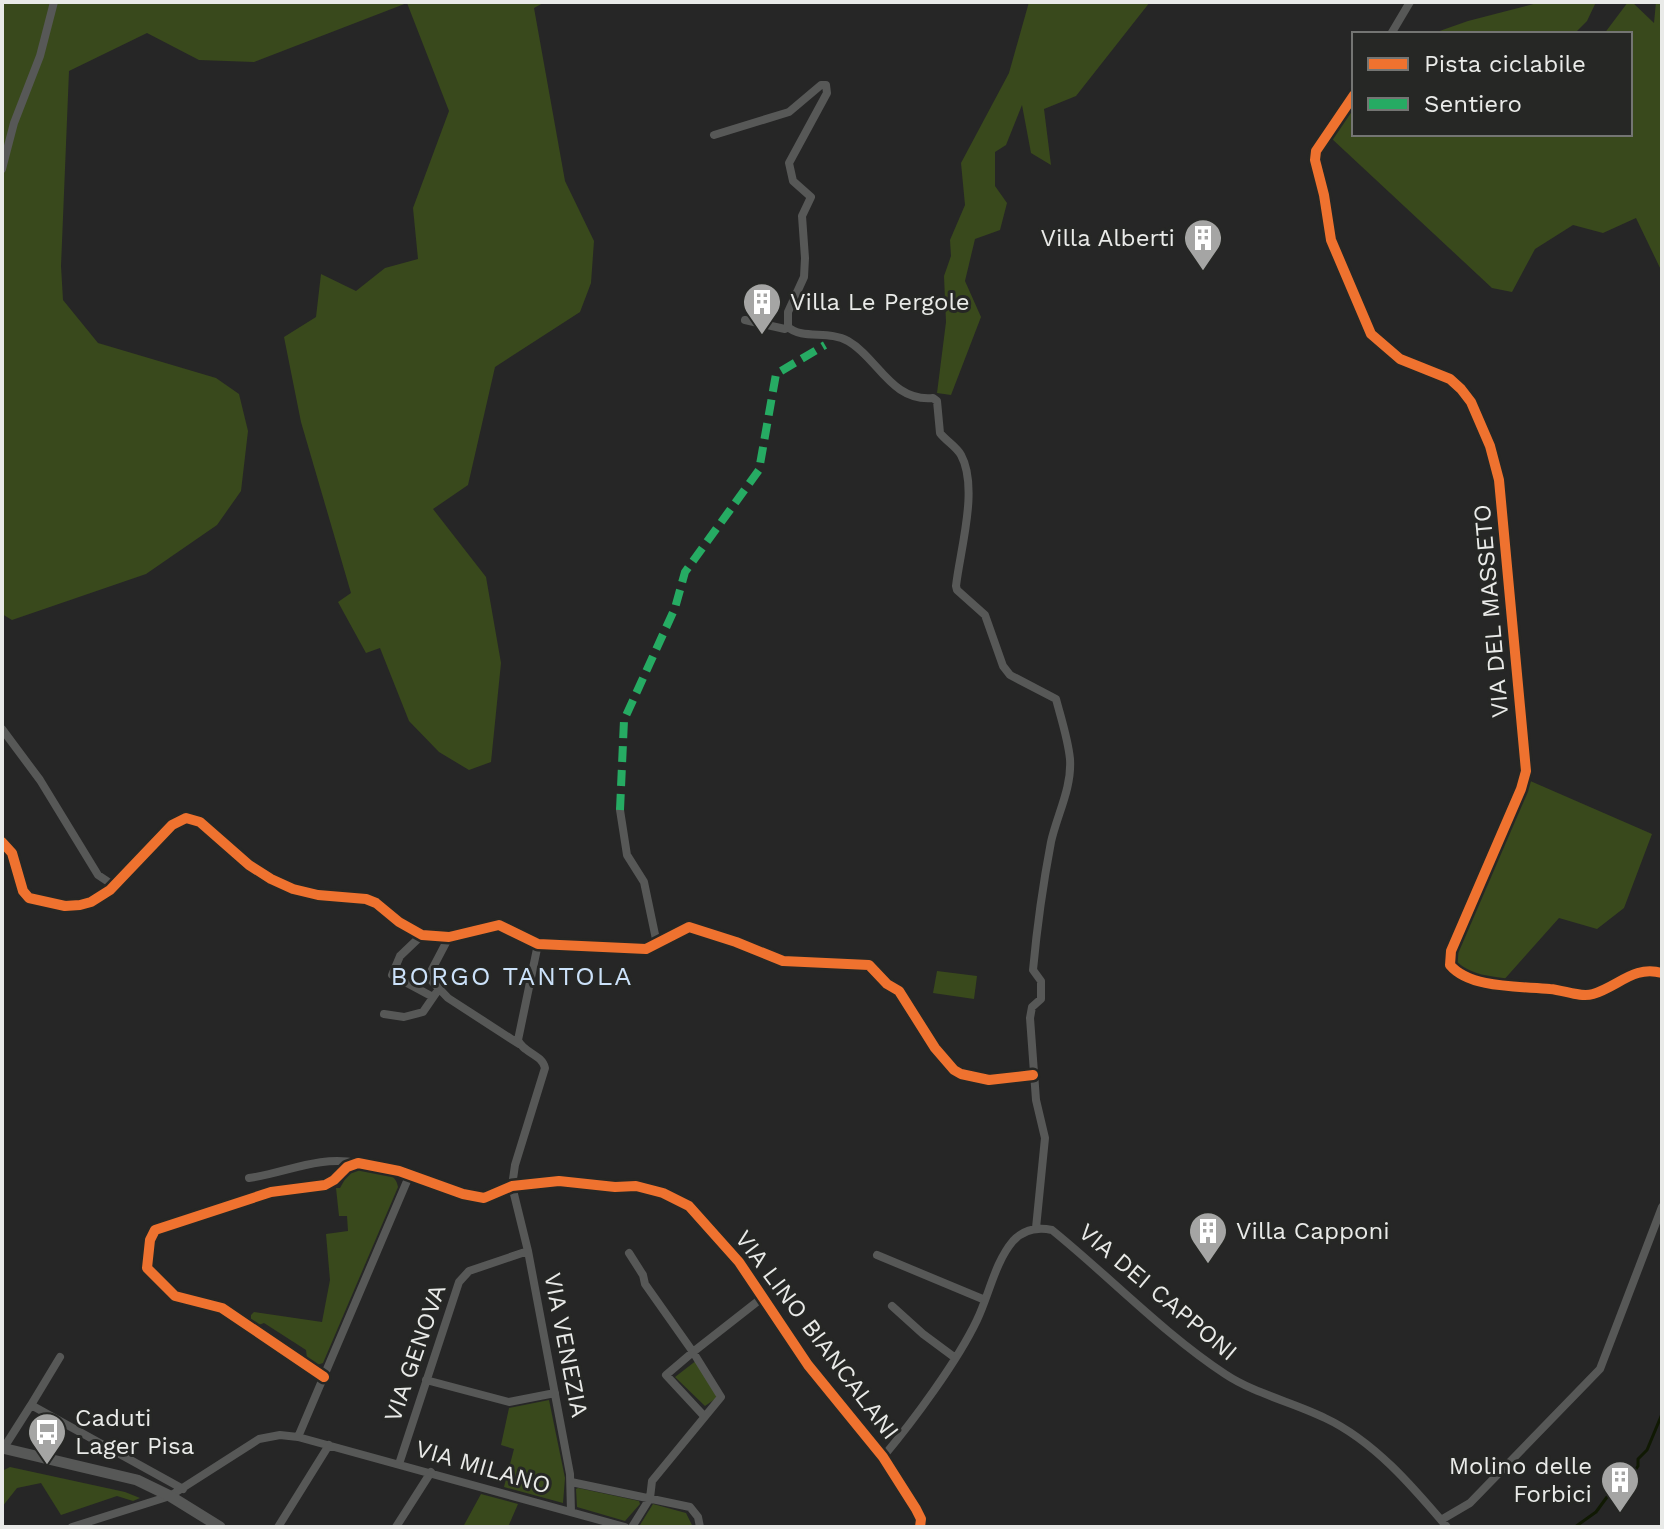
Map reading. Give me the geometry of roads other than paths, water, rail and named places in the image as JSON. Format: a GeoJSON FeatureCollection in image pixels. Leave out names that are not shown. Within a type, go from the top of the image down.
{"type":"FeatureCollection","features":[{"type":"Feature","properties":{"kind":"main road"},"geometry":{"type":"LineString","coordinates":[[3,1448],[124,1476],[170,1496],[220,1527]]}},
{"type":"Feature","properties":{"kind":"street"},"geometry":{"type":"LineString","coordinates":[[2,169],[14,123],[40,56],[54,2]]}},
{"type":"Feature","properties":{"kind":"street"},"geometry":{"type":"LineString","coordinates":[[1392,32],[1410,2]]}},
{"type":"Feature","properties":{"kind":"street"},"geometry":{"type":"LineString","coordinates":[[714,135],[789,112],[821,85],[826,85],[827,93],[789,163],[793,181],[811,197],[802,216],[804,277],[788,312],[788,327]]}},
{"type":"Feature","properties":{"kind":"street","name":"VIA DEL MASSETO"},"geometry":{"type":"LineString","coordinates":[[1352,98],[1316,151],[1315,160],[1334,249],[1371,334],[1400,359],[1450,379],[1471,402],[1490,446],[1499,480],[1526,771],[1451,951],[1450,965],[1459,975],[1472,979],[1586,995],[1638,972],[1653,969],[1662,973]]}},
{"type":"Feature","properties":{"kind":"street"},"geometry":{"type":"LineString","coordinates":[[745,320],[788,327],[795,333],[819,333],[846,340],[862,351],[890,383],[919,398],[937,401],[940,433],[961,455],[967,476],[968,496],[957,590],[985,615],[1003,666],[1010,675],[1056,699],[1070,762],[1066,793],[1052,840],[1033,970],[1041,981],[1042,989],[1041,999],[1032,1007],[1030,1018],[1033,1075],[1045,1138],[1036,1228],[1013,1241],[977,1321],[883,1457]]}},
{"type":"Feature","properties":{"kind":"street"},"geometry":{"type":"LineString","coordinates":[[2,729],[40,780],[98,875],[113,885]]}},
{"type":"Feature","properties":{"kind":"street"},"geometry":{"type":"LineString","coordinates":[[620,810],[627,855],[644,882],[657,944]]}},
{"type":"Feature","properties":{"kind":"street"},"geometry":{"type":"LineString","coordinates":[[2,842],[12,853],[23,891],[35,900],[65,906],[80,905],[101,896],[172,825],[193,818],[249,865],[271,879],[318,895],[366,899],[422,935],[449,937],[499,925],[538,944],[646,949],[689,927],[783,961],[869,965],[887,984],[899,991],[935,1048],[954,1070],[989,1080],[1033,1075]]}},
{"type":"Feature","properties":{"kind":"street"},"geometry":{"type":"LineString","coordinates":[[422,935],[400,956],[392,975],[433,997]]}},
{"type":"Feature","properties":{"kind":"street"},"geometry":{"type":"LineString","coordinates":[[449,937],[428,977],[448,998],[541,1059],[545,1068],[515,1165],[512,1186]]}},
{"type":"Feature","properties":{"kind":"street"},"geometry":{"type":"LineString","coordinates":[[519,1044],[538,944]]}},
{"type":"Feature","properties":{"kind":"street"},"geometry":{"type":"LineString","coordinates":[[384,1014],[404,1017],[423,1012],[439,989]]}},
{"type":"Feature","properties":{"kind":"street","name":"VIA LINO BIANCALANI"},"geometry":{"type":"LineString","coordinates":[[249,1178],[278,1174],[327,1160],[342,1160],[377,1165],[484,1198],[512,1186],[559,1181],[636,1186],[663,1193],[689,1206],[739,1262],[808,1365],[883,1457],[916,1509],[921,1519],[920,1527]]}},
{"type":"Feature","properties":{"kind":"street"},"geometry":{"type":"LineString","coordinates":[[324,1377],[222,1308],[175,1296],[147,1268],[150,1240],[159,1227],[271,1192],[325,1185],[347,1167],[358,1163]]}},
{"type":"Feature","properties":{"kind":"street"},"geometry":{"type":"LineString","coordinates":[[298,1437],[410,1174]]}},
{"type":"Feature","properties":{"kind":"street","name":"VIA VENEZIA"},"geometry":{"type":"LineString","coordinates":[[512,1186],[528,1251],[555,1393],[571,1482],[571,1512]]}},
{"type":"Feature","properties":{"kind":"street"},"geometry":{"type":"LineString","coordinates":[[1444,1524],[1470,1503],[1600,1369],[1662,1207]]}},
{"type":"Feature","properties":{"kind":"street","name":"VIA DEI CAPPONI"},"geometry":{"type":"LineString","coordinates":[[1036,1228],[1052,1230],[1142,1308],[1229,1377],[1351,1432],[1380,1457],[1444,1524]]}},
{"type":"Feature","properties":{"kind":"street","name":"VIA GENOVA"},"geometry":{"type":"LineString","coordinates":[[399,1464],[459,1282],[469,1271],[528,1251]]}},
{"type":"Feature","properties":{"kind":"street"},"geometry":{"type":"LineString","coordinates":[[629,1253],[645,1284],[721,1397],[652,1481],[650,1498],[632,1527]]}},
{"type":"Feature","properties":{"kind":"street"},"geometry":{"type":"LineString","coordinates":[[877,1255],[985,1300]]}},
{"type":"Feature","properties":{"kind":"street"},"geometry":{"type":"LineString","coordinates":[[704,1416],[666,1375],[762,1298]]}},
{"type":"Feature","properties":{"kind":"street"},"geometry":{"type":"LineString","coordinates":[[892,1306],[954,1357]]}},
{"type":"Feature","properties":{"kind":"street"},"geometry":{"type":"LineString","coordinates":[[3,1448],[60,1357]]}},
{"type":"Feature","properties":{"kind":"street"},"geometry":{"type":"LineString","coordinates":[[426,1380],[509,1402],[555,1393]]}},
{"type":"Feature","properties":{"kind":"street"},"geometry":{"type":"LineString","coordinates":[[31,1405],[183,1489]]}},
{"type":"Feature","properties":{"kind":"street","name":"VIA MILANO"},"geometry":{"type":"LineString","coordinates":[[72,1527],[90,1524],[170,1496],[259,1439],[280,1435],[431,1472],[625,1527]]}},
{"type":"Feature","properties":{"kind":"street"},"geometry":{"type":"LineString","coordinates":[[278,1527],[329,1445]]}},
{"type":"Feature","properties":{"kind":"street"},"geometry":{"type":"LineString","coordinates":[[396,1527],[431,1472]]}},
{"type":"Feature","properties":{"kind":"street"},"geometry":{"type":"LineString","coordinates":[[571,1482],[690,1507],[697,1514],[700,1527]]}},
{"type":"Feature","properties":{"kind":"waterway"},"geometry":{"type":"LineString","coordinates":[[1575,1527],[1596,1512],[1607,1497],[1624,1487],[1638,1466],[1638,1459],[1647,1450],[1662,1414]]}},
{"type":"Feature","properties":{"kind":"place","name":"Villa Alberti"},"geometry":{"type":"Point","coordinates":[1203,272]}},
{"type":"Feature","properties":{"kind":"place","name":"Villa Le Pergole"},"geometry":{"type":"Point","coordinates":[762,336]}},
{"type":"Feature","properties":{"kind":"place","name":"Villa Capponi"},"geometry":{"type":"Point","coordinates":[1208,1265]}},
{"type":"Feature","properties":{"kind":"place","name":"Caduti Lager Pisa"},"geometry":{"type":"Point","coordinates":[47,1466]}},
{"type":"Feature","properties":{"kind":"place","name":"Molino delle Forbici"},"geometry":{"type":"Point","coordinates":[1620,1514]}},
{"type":"Feature","properties":{"kind":"district","name":"BORGO TANTOLA"},"geometry":{"type":"Point","coordinates":[512,976]}}]}
